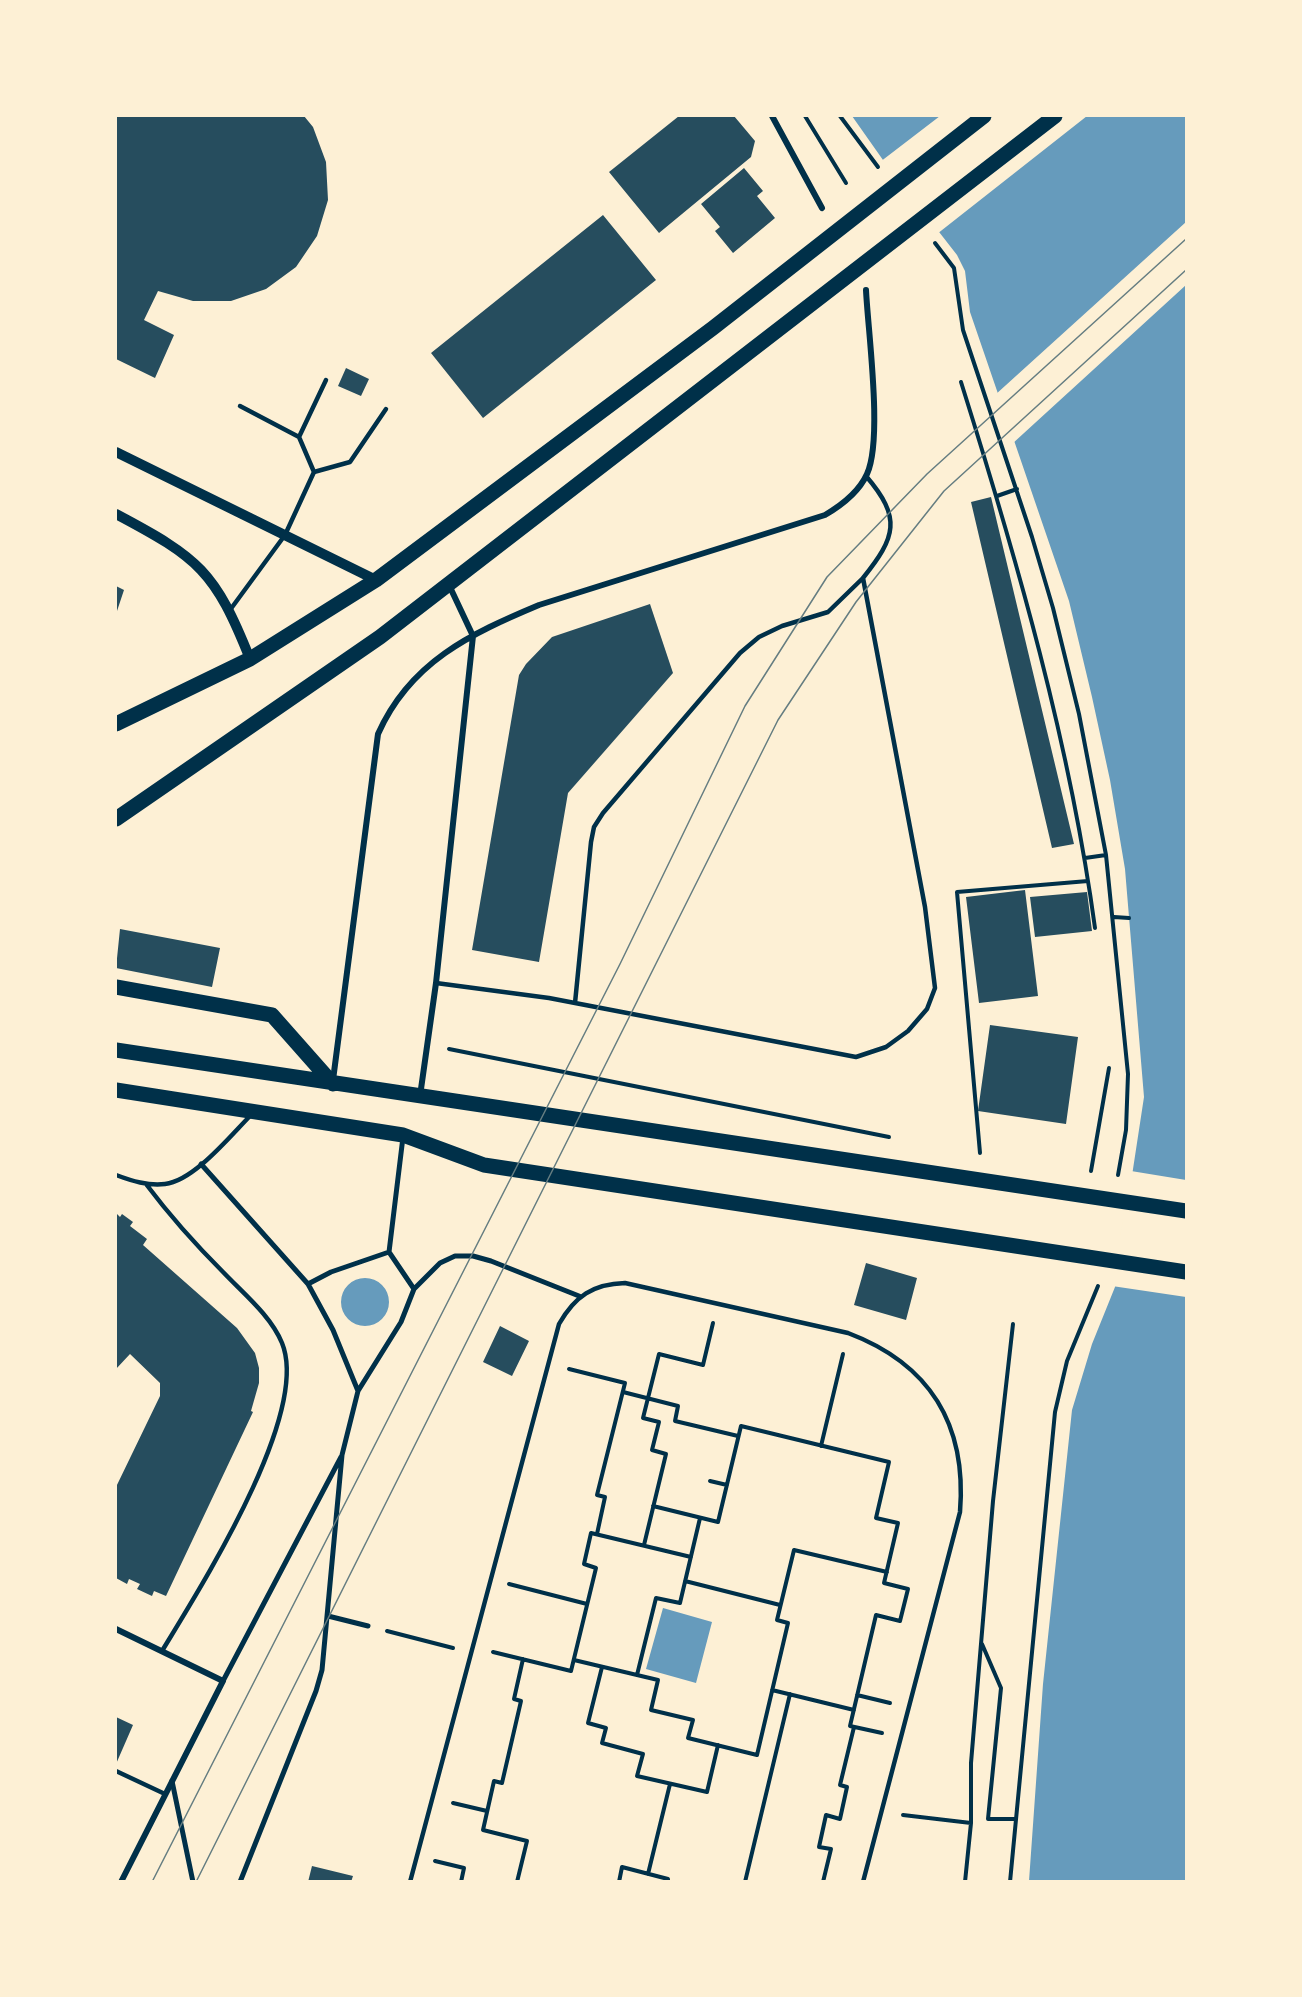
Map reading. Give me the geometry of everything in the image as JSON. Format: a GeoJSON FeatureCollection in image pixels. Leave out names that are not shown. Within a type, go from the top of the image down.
{"type":"FeatureCollection","features":[{"type":"Feature","properties":{"kind":"main road"},"geometry":{"type":"LineString","coordinates":[[116,724],[250,660],[376,580],[713,328],[984,116]]}},
{"type":"Feature","properties":{"kind":"main road"},"geometry":{"type":"LineString","coordinates":[[116,819],[306,691],[449,585],[737,359],[1055,116]]}},
{"type":"Feature","properties":{"kind":"main road"},"geometry":{"type":"LineString","coordinates":[[116,987],[272,1015],[333,1084]]}},
{"type":"Feature","properties":{"kind":"main road"},"geometry":{"type":"LineString","coordinates":[[116,1050],[1186,1211]]}},
{"type":"Feature","properties":{"kind":"main road"},"geometry":{"type":"LineString","coordinates":[[116,1090],[404,1135],[484,1165],[1186,1272]]}},
{"type":"Feature","properties":{"kind":"street"},"geometry":{"type":"LineString","coordinates":[[772,116],[822,208]]}},
{"type":"Feature","properties":{"kind":"street"},"geometry":{"type":"LineString","coordinates":[[333,1084],[378,734],[389,710],[416,675],[473,636],[539,605],[825,515],[844,504],[866,476],[873,457],[874,433],[866,290]]}},
{"type":"Feature","properties":{"kind":"street"},"geometry":{"type":"LineString","coordinates":[[116,452],[376,580]]}},
{"type":"Feature","properties":{"kind":"street"},"geometry":{"type":"LineString","coordinates":[[116,514],[162,538],[191,558],[213,581],[230,610],[250,660]]}},
{"type":"Feature","properties":{"kind":"street"},"geometry":{"type":"LineString","coordinates":[[420,1097],[436,983],[473,636],[449,585]]}},
{"type":"Feature","properties":{"kind":"street"},"geometry":{"type":"LineString","coordinates":[[404,1135],[389,1252],[414,1289]]}},
{"type":"Feature","properties":{"kind":"street"},"geometry":{"type":"LineString","coordinates":[[201,1164],[308,1284],[333,1330],[358,1391]]}},
{"type":"Feature","properties":{"kind":"street"},"geometry":{"type":"LineString","coordinates":[[308,1284],[331,1272],[389,1252]]}},
{"type":"Feature","properties":{"kind":"street"},"geometry":{"type":"LineString","coordinates":[[240,1881],[316,1691],[326,1650],[342,1455],[358,1391],[401,1322],[414,1289],[440,1263],[455,1256],[473,1256],[579,1296]]}},
{"type":"Feature","properties":{"kind":"street"},"geometry":{"type":"LineString","coordinates":[[122,1880],[342,1455]]}},
{"type":"Feature","properties":{"kind":"street"},"geometry":{"type":"LineString","coordinates":[[328,1616],[368,1626]]}},
{"type":"Feature","properties":{"kind":"street"},"geometry":{"type":"LineString","coordinates":[[116,1629],[223,1681]]}},
{"type":"Feature","properties":{"kind":"street"},"geometry":{"type":"LineString","coordinates":[[172,1781],[193,1881]]}},
{"type":"Feature","properties":{"kind":"lane"},"geometry":{"type":"LineString","coordinates":[[299,437],[326,380]]}},
{"type":"Feature","properties":{"kind":"lane"},"geometry":{"type":"LineString","coordinates":[[230,610],[285,535],[314,472],[299,437],[240,406]]}},
{"type":"Feature","properties":{"kind":"lane"},"geometry":{"type":"LineString","coordinates":[[314,472],[350,462],[387,409]]}},
{"type":"Feature","properties":{"kind":"lane"},"geometry":{"type":"LineString","coordinates":[[575,1003],[594,827],[603,813],[740,653],[759,638],[782,626],[828,612],[863,578],[888,544],[891,530],[883,495],[866,476]]}},
{"type":"Feature","properties":{"kind":"lane"},"geometry":{"type":"LineString","coordinates":[[436,983],[575,1003],[856,1057],[886,1047],[908,1031],[927,1009],[935,988],[925,907],[863,578]]}},
{"type":"Feature","properties":{"kind":"lane"},"geometry":{"type":"LineString","coordinates":[[116,1176],[146,1184],[168,1184],[186,1176],[254,1112]]}},
{"type":"Feature","properties":{"kind":"lane"},"geometry":{"type":"LineString","coordinates":[[146,1184],[184,1233],[262,1313],[282,1343],[287,1359],[286,1389],[281,1418],[265,1463],[199,1589],[162,1651]]}},
{"type":"Feature","properties":{"kind":"lane"},"geometry":{"type":"LineString","coordinates":[[410,1881],[559,1324],[579,1296],[593,1288],[625,1283],[848,1333],[890,1352],[919,1376],[948,1418],[961,1464],[960,1512],[863,1881]]}},
{"type":"Feature","properties":{"kind":"lane"},"geometry":{"type":"LineString","coordinates":[[116,1771],[165,1794]]}},
{"type":"Feature","properties":{"kind":"lane"},"geometry":{"type":"LineString","coordinates":[[116,1876],[122,1880]]}},
{"type":"Feature","properties":{"kind":"path"},"geometry":{"type":"LineString","coordinates":[[805,116],[846,183]]}},
{"type":"Feature","properties":{"kind":"path"},"geometry":{"type":"LineString","coordinates":[[963,330],[1017,489],[1053,608],[1077,704],[1106,855],[1114,917],[1128,1099],[1117,1179]]}},
{"type":"Feature","properties":{"kind":"path"},"geometry":{"type":"LineString","coordinates":[[961,382],[997,495],[1051,708],[1085,858],[1095,928]]}},
{"type":"Feature","properties":{"kind":"path"},"geometry":{"type":"LineString","coordinates":[[997,495],[1017,489]]}},
{"type":"Feature","properties":{"kind":"path"},"geometry":{"type":"LineString","coordinates":[[1085,858],[1106,855]]}},
{"type":"Feature","properties":{"kind":"path"},"geometry":{"type":"LineString","coordinates":[[1114,917],[1129,918]]}},
{"type":"Feature","properties":{"kind":"path"},"geometry":{"type":"LineString","coordinates":[[1010,1881],[1055,1412],[1067,1361],[1099,1284]]}},
{"type":"Feature","properties":{"kind":"path"},"geometry":{"type":"LineString","coordinates":[[644,1545],[666,1454],[652,1450],[659,1422],[643,1418],[658,1354],[703,1365],[718,1303]]}},
{"type":"Feature","properties":{"kind":"path"},"geometry":{"type":"LineString","coordinates":[[965,1881],[971,1823],[971,1763],[993,1501],[1013,1324]]}},
{"type":"Feature","properties":{"kind":"path"},"geometry":{"type":"LineString","coordinates":[[821,1446],[848,1333]]}},
{"type":"Feature","properties":{"kind":"path"},"geometry":{"type":"LineString","coordinates":[[548,1364],[625,1383],[597,1495],[606,1497],[597,1534]]}},
{"type":"Feature","properties":{"kind":"path"},"geometry":{"type":"LineString","coordinates":[[623,1392],[678,1406],[675,1421],[738,1437]]}},
{"type":"Feature","properties":{"kind":"path"},"geometry":{"type":"LineString","coordinates":[[653,1506],[718,1522],[741,1426],[889,1462],[876,1518],[898,1523],[884,1583],[908,1589],[900,1621],[876,1615],[850,1726],[901,1737]]}},
{"type":"Feature","properties":{"kind":"path"},"geometry":{"type":"LineString","coordinates":[[710,1481],[727,1485]]}},
{"type":"Feature","properties":{"kind":"path"},"geometry":{"type":"LineString","coordinates":[[637,1675],[656,1598],[680,1603],[700,1518]]}},
{"type":"Feature","properties":{"kind":"path"},"geometry":{"type":"LineString","coordinates":[[368,1626],[571,1671],[596,1568],[584,1564],[591,1533],[691,1557]]}},
{"type":"Feature","properties":{"kind":"path"},"geometry":{"type":"LineString","coordinates":[[574,1660],[658,1680],[651,1710],[693,1720],[688,1738],[757,1755],[788,1623],[777,1620],[794,1550],[886,1572]]}},
{"type":"Feature","properties":{"kind":"path"},"geometry":{"type":"LineString","coordinates":[[490,1580],[587,1604]]}},
{"type":"Feature","properties":{"kind":"path"},"geometry":{"type":"LineString","coordinates":[[685,1581],[780,1605]]}},
{"type":"Feature","properties":{"kind":"path"},"geometry":{"type":"LineString","coordinates":[[982,1644],[1001,1688],[988,1819],[1015,1819]]}},
{"type":"Feature","properties":{"kind":"path"},"geometry":{"type":"LineString","coordinates":[[517,1881],[527,1841],[483,1830],[494,1781],[501,1783],[504,1773],[521,1701],[514,1699],[523,1659]]}},
{"type":"Feature","properties":{"kind":"path"},"geometry":{"type":"LineString","coordinates":[[602,1667],[588,1723],[606,1728],[602,1743],[643,1754],[637,1776],[707,1792],[718,1745]]}},
{"type":"Feature","properties":{"kind":"path"},"geometry":{"type":"LineString","coordinates":[[772,1690],[854,1710]]}},
{"type":"Feature","properties":{"kind":"path"},"geometry":{"type":"LineString","coordinates":[[745,1881],[790,1694]]}},
{"type":"Feature","properties":{"kind":"path"},"geometry":{"type":"LineString","coordinates":[[857,1695],[908,1708]]}},
{"type":"Feature","properties":{"kind":"path"},"geometry":{"type":"LineString","coordinates":[[823,1881],[831,1849],[819,1847],[826,1815],[840,1819],[847,1787],[840,1785],[854,1727]]}},
{"type":"Feature","properties":{"kind":"path"},"geometry":{"type":"LineString","coordinates":[[648,1874],[670,1784]]}},
{"type":"Feature","properties":{"kind":"path"},"geometry":{"type":"LineString","coordinates":[[432,1798],[487,1812]]}},
{"type":"Feature","properties":{"kind":"path"},"geometry":{"type":"LineString","coordinates":[[881,1812],[971,1823]]}},
{"type":"Feature","properties":{"kind":"path"},"geometry":{"type":"LineString","coordinates":[[417,1856],[464,1868],[460,1881]]}},
{"type":"Feature","properties":{"kind":"path"},"geometry":{"type":"LineString","coordinates":[[619,1881],[622,1868],[668,1879],[668,1881]]}},
{"type":"Feature","properties":{"kind":"water"},"geometry":{"type":"Polygon","coordinates":[[[852,116],[1186,116],[1186,1881],[1029,1881],[1043,1684],[1072,1410],[1092,1344],[1115,1287],[1144,1097],[1125,869],[1110,780],[1069,601],[970,312],[965,271],[957,255],[852,116]]]}},
{"type":"Feature","properties":{"kind":"water"},"geometry":{"type":"Polygon","coordinates":[[[360,1278],[370,1278],[385,1288],[389,1302],[388,1311],[379,1322],[370,1326],[360,1326],[345,1316],[341,1307],[341,1297],[351,1282],[360,1278]]]}},
{"type":"Feature","properties":{"kind":"water"},"geometry":{"type":"Polygon","coordinates":[[[663,1608],[712,1622],[696,1683],[646,1669],[663,1608]]]}},
{"type":"Feature","properties":{"kind":"pier"},"geometry":{"type":"Polygon","coordinates":[[[940,116],[1087,116],[937,234],[880,162],[940,116]]]}},
{"type":"Feature","properties":{"kind":"pier"},"geometry":{"type":"Polygon","coordinates":[[[1186,222],[1186,285],[1012,444],[995,395],[1186,222]]]}},
{"type":"Feature","properties":{"kind":"pier"},"geometry":{"type":"Polygon","coordinates":[[[1131,1171],[1186,1180],[1186,1297],[1112,1286],[1131,1171]]]}},
{"type":"Feature","properties":{"kind":"building"},"geometry":{"type":"Polygon","coordinates":[[[116,116],[304,116],[313,127],[326,162],[328,200],[317,236],[296,267],[266,289],[231,301],[193,301],[158,291],[144,320],[174,335],[155,378],[116,359],[116,116]]]}},
{"type":"Feature","properties":{"kind":"building"},"geometry":{"type":"Polygon","coordinates":[[[679,116],[734,116],[755,141],[751,157],[659,233],[609,172],[679,116]]]}},
{"type":"Feature","properties":{"kind":"building"},"geometry":{"type":"Polygon","coordinates":[[[744,168],[763,191],[757,196],[775,218],[733,253],[715,231],[720,227],[701,204],[744,168]]]}},
{"type":"Feature","properties":{"kind":"building"},"geometry":{"type":"Polygon","coordinates":[[[603,215],[656,280],[483,418],[431,353],[603,215]]]}},
{"type":"Feature","properties":{"kind":"building"},"geometry":{"type":"Polygon","coordinates":[[[346,368],[369,379],[361,396],[338,386],[346,368]]]}},
{"type":"Feature","properties":{"kind":"building"},"geometry":{"type":"Polygon","coordinates":[[[991,497],[1074,844],[1052,848],[971,502],[991,497]]]}},
{"type":"Feature","properties":{"kind":"building"},"geometry":{"type":"Polygon","coordinates":[[[116,586],[124,590],[116,614],[116,586]]]}},
{"type":"Feature","properties":{"kind":"building"},"geometry":{"type":"Polygon","coordinates":[[[650,604],[673,673],[568,793],[539,962],[472,950],[519,675],[526,664],[552,637],[650,604]]]}},
{"type":"Feature","properties":{"kind":"building"},"geometry":{"type":"Polygon","coordinates":[[[1025,890],[1038,996],[979,1003],[966,897],[1025,890]]]}},
{"type":"Feature","properties":{"kind":"building"},"geometry":{"type":"Polygon","coordinates":[[[1087,892],[1092,931],[1035,937],[1030,897],[1087,892]]]}},
{"type":"Feature","properties":{"kind":"building"},"geometry":{"type":"Polygon","coordinates":[[[120,929],[220,948],[212,987],[116,968],[120,929]]]}},
{"type":"Feature","properties":{"kind":"building"},"geometry":{"type":"Polygon","coordinates":[[[990,1025],[1078,1037],[1066,1124],[978,1111],[990,1025]]]}},
{"type":"Feature","properties":{"kind":"building"},"geometry":{"type":"Polygon","coordinates":[[[116,1213],[120,1217],[122,1214],[133,1222],[130,1226],[147,1239],[143,1245],[237,1328],[255,1353],[259,1368],[259,1383],[251,1411],[253,1412],[166,1596],[154,1591],[152,1596],[137,1589],[140,1584],[129,1579],[127,1584],[116,1578],[116,1487],[160,1396],[160,1383],[130,1354],[116,1369],[116,1213]]]}},
{"type":"Feature","properties":{"kind":"building"},"geometry":{"type":"Polygon","coordinates":[[[866,1263],[917,1278],[906,1320],[854,1305],[866,1263]]]}},
{"type":"Feature","properties":{"kind":"building"},"geometry":{"type":"Polygon","coordinates":[[[500,1326],[529,1341],[512,1376],[483,1362],[500,1326]]]}},
{"type":"Feature","properties":{"kind":"building"},"geometry":{"type":"Polygon","coordinates":[[[116,1717],[133,1725],[116,1764],[116,1717]]]}},
{"type":"Feature","properties":{"kind":"building"},"geometry":{"type":"Polygon","coordinates":[[[312,1866],[353,1876],[351,1882],[308,1882],[312,1866]]]}},
{"type":"Feature","properties":{"kind":"tram line"},"geometry":{"type":"LineString","coordinates":[[152,1882],[620,964],[745,706],[827,577],[927,474],[1186,239]]}},
{"type":"Feature","properties":{"kind":"tram line"},"geometry":{"type":"LineString","coordinates":[[196,1882],[778,720],[856,602],[944,491],[1186,270]]}}]}
